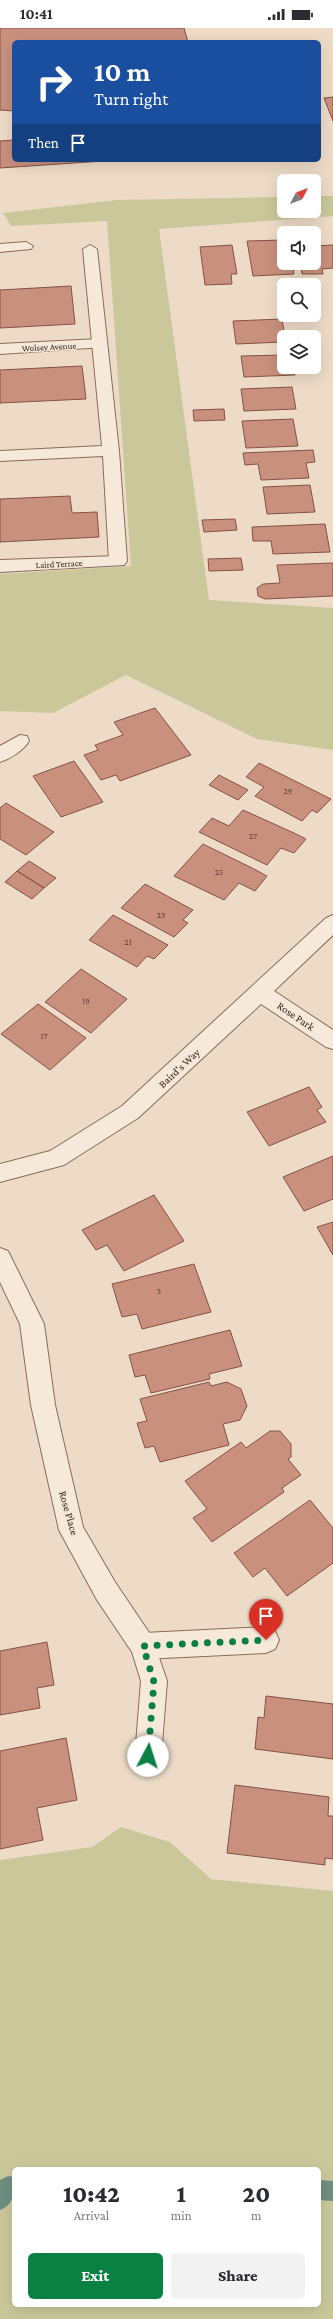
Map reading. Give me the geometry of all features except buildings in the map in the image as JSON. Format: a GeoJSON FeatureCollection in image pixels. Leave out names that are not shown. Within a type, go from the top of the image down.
{"type":"FeatureCollection","features":[{"type":"Feature","properties":{"kind":"street"},"geometry":{"type":"LineString","coordinates":[[0,248],[26,246]]}},
{"type":"Feature","properties":{"kind":"street"},"geometry":{"type":"LineString","coordinates":[[0,456],[111,451],[90,249]]}},
{"type":"Feature","properties":{"kind":"street","name":"Wolsey Avenue"},"geometry":{"type":"LineString","coordinates":[[0,349],[99,344]]}},
{"type":"Feature","properties":{"kind":"street","name":"Laird Terrace"},"geometry":{"type":"LineString","coordinates":[[0,566],[118,561],[111,451]]}},
{"type":"Feature","properties":{"kind":"street"},"geometry":{"type":"LineString","coordinates":[[0,755],[20,741]]}},
{"type":"Feature","properties":{"kind":"street","name":"Baird's Way"},"geometry":{"type":"LineString","coordinates":[[0,1173],[56,1159],[130,1112],[160,1086],[333,923]]}},
{"type":"Feature","properties":{"kind":"street","name":"Rose Park"},"geometry":{"type":"LineString","coordinates":[[259,992],[333,1041]]}},
{"type":"Feature","properties":{"kind":"street","name":"Rose Place"},"geometry":{"type":"LineString","coordinates":[[0,1258],[32,1324],[43,1405],[71,1530],[106,1591],[143,1646],[154,1682],[148,1756]]}},
{"type":"Feature","properties":{"kind":"street"},"geometry":{"type":"LineString","coordinates":[[143,1646],[266,1640]]}},
{"type":"Feature","properties":{"kind":"shaded area"},"geometry":{"type":"Polygon","coordinates":[[[321,196],[333,196],[333,216],[321,217],[321,196]]]}},
{"type":"Feature","properties":{"kind":"shaded area"},"geometry":{"type":"Polygon","coordinates":[[[277,197],[277,218],[306,218],[159,229],[209,600],[333,608],[333,750],[257,739],[126,675],[53,713],[0,711],[0,574],[131,566],[107,221],[11,226],[3,213],[117,200],[277,197]]]}},
{"type":"Feature","properties":{"kind":"shaded area"},"geometry":{"type":"Polygon","coordinates":[[[121,1827],[170,1842],[211,1879],[333,1891],[333,2319],[0,2319],[0,1860],[92,1847],[121,1827]]]}},
{"type":"Feature","properties":{"kind":"waterway"},"geometry":{"type":"LineString","coordinates":[[0,2200],[8,2186],[12,2187]]}},
{"type":"Feature","properties":{"kind":"waterway"},"geometry":{"type":"LineString","coordinates":[[321,2190],[333,2191]]}},
{"type":"Feature","properties":{"kind":"route"},"geometry":{"type":"LineString","coordinates":[[148,1756],[154,1682],[143,1646],[266,1640]]}}]}
